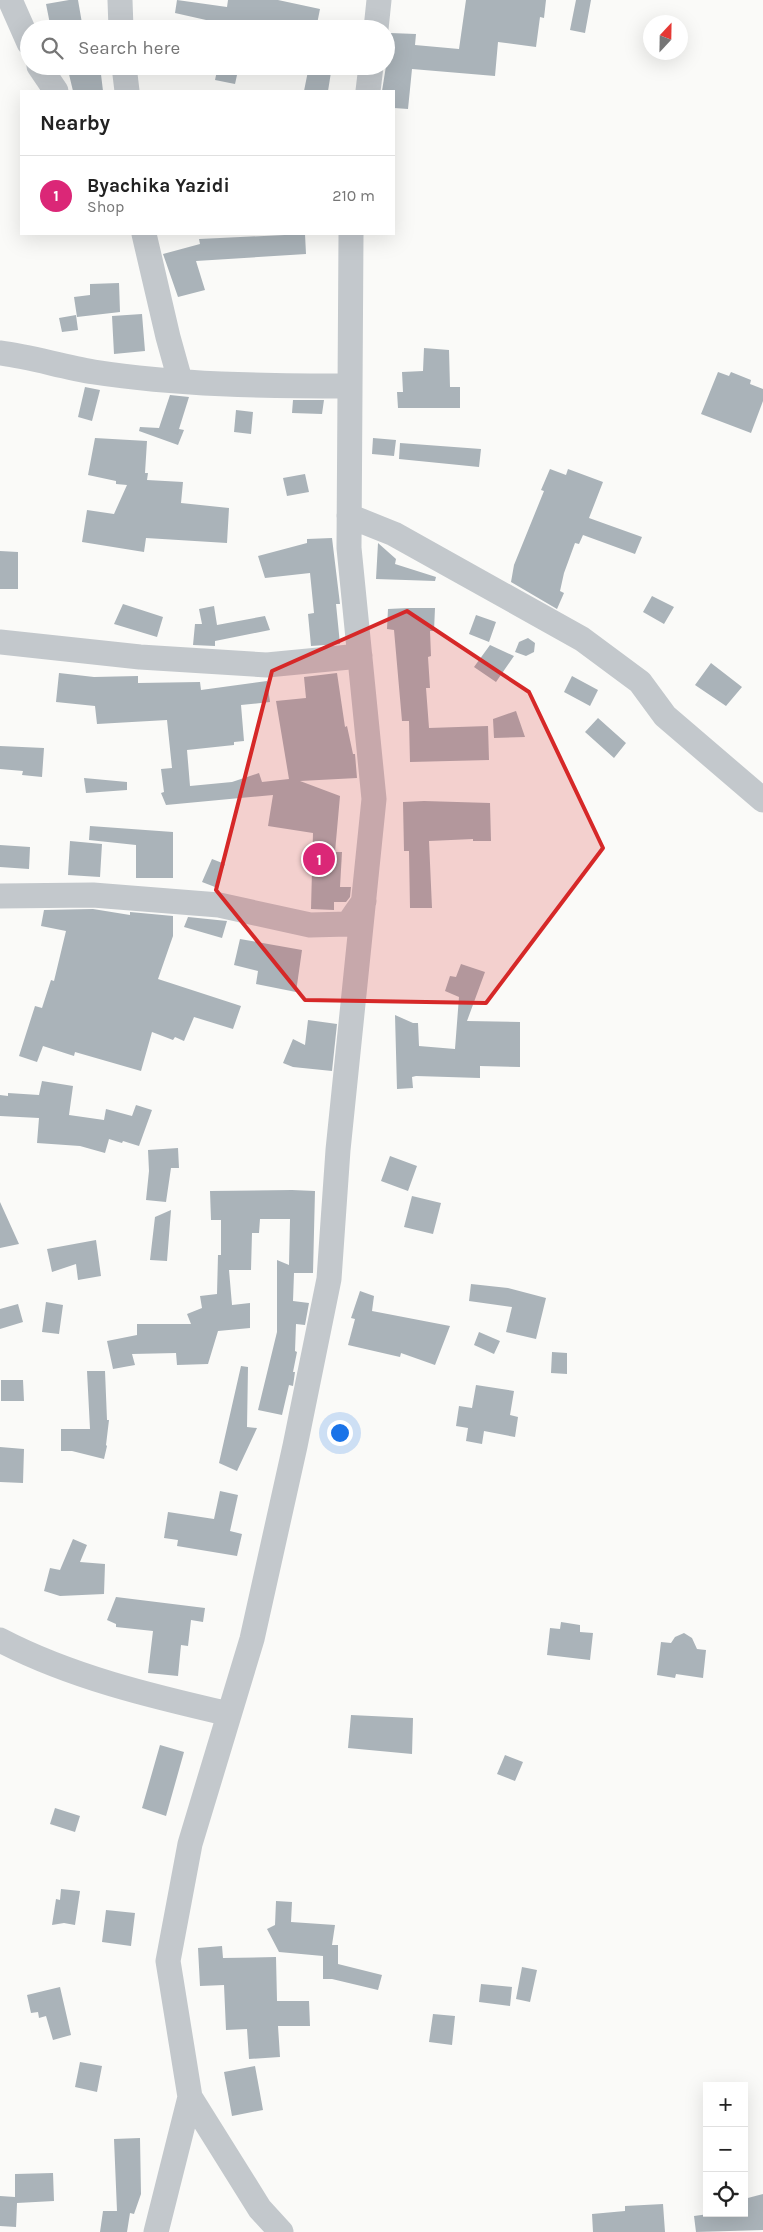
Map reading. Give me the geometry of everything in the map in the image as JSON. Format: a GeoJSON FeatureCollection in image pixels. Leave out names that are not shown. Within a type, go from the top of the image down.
{"type":"FeatureCollection","features":[{"type":"Feature","properties":{"kind":"street"},"geometry":{"type":"LineString","coordinates":[[10,0],[20,23]]}},
{"type":"Feature","properties":{"kind":"street"},"geometry":{"type":"LineString","coordinates":[[120,0],[121,20]]}},
{"type":"Feature","properties":{"kind":"street"},"geometry":{"type":"LineString","coordinates":[[377,20],[379,0]]}},
{"type":"Feature","properties":{"kind":"street"},"geometry":{"type":"LineString","coordinates":[[45,75],[55,90]]}},
{"type":"Feature","properties":{"kind":"street"},"geometry":{"type":"LineString","coordinates":[[125,75],[127,90]]}},
{"type":"Feature","properties":{"kind":"street"},"geometry":{"type":"LineString","coordinates":[[368,90],[370,75]]}},
{"type":"Feature","properties":{"kind":"street"},"geometry":{"type":"LineString","coordinates":[[144,235],[180,380]]}},
{"type":"Feature","properties":{"kind":"street"},"geometry":{"type":"LineString","coordinates":[[281,2232],[260,2209],[190,2097],[168,1961],[190,1844],[254,1630],[296,1446],[329,1278],[338,1150],[374,799],[349,548],[351,235]]}},
{"type":"Feature","properties":{"kind":"street"},"geometry":{"type":"LineString","coordinates":[[0,353],[94,372],[239,386],[350,386]]}},
{"type":"Feature","properties":{"kind":"street"},"geometry":{"type":"LineString","coordinates":[[349,516],[394,534],[582,639],[640,682],[665,716],[763,800]]}},
{"type":"Feature","properties":{"kind":"street"},"geometry":{"type":"LineString","coordinates":[[0,642],[140,657],[267,665],[360,656]]}},
{"type":"Feature","properties":{"kind":"street"},"geometry":{"type":"LineString","coordinates":[[0,896],[93,895],[219,905],[310,925],[348,924],[364,901]]}},
{"type":"Feature","properties":{"kind":"street"},"geometry":{"type":"LineString","coordinates":[[0,1640],[37,1659],[129,1689],[229,1714]]}},
{"type":"Feature","properties":{"kind":"street"},"geometry":{"type":"LineString","coordinates":[[156,2232],[190,2097]]}},
{"type":"Feature","properties":{"kind":"highlighted area"},"geometry":{"type":"Polygon","coordinates":[[[407,611],[529,692],[603,848],[486,1003],[305,1000],[216,890],[272,671],[407,611]]]}},
{"type":"Feature","properties":{"kind":"building"},"geometry":{"type":"Polygon","coordinates":[[[78,0],[81,20],[49,20],[46,4],[78,0]]]}},
{"type":"Feature","properties":{"kind":"building"},"geometry":{"type":"Polygon","coordinates":[[[177,0],[227,7],[228,0],[278,0],[320,9],[318,20],[206,20],[175,13],[177,0]]]}},
{"type":"Feature","properties":{"kind":"building"},"geometry":{"type":"Polygon","coordinates":[[[466,0],[546,0],[544,18],[540,17],[536,47],[498,42],[495,76],[412,69],[408,109],[395,108],[395,90],[382,90],[385,75],[395,75],[395,33],[416,34],[415,45],[459,49],[466,0]]]}},
{"type":"Feature","properties":{"kind":"building"},"geometry":{"type":"Polygon","coordinates":[[[576,0],[591,0],[585,33],[570,30],[576,0]]]}},
{"type":"Feature","properties":{"kind":"building"},"geometry":{"type":"Polygon","coordinates":[[[69,75],[101,75],[103,90],[73,90],[69,75]]]}},
{"type":"Feature","properties":{"kind":"building"},"geometry":{"type":"Polygon","coordinates":[[[216,75],[237,75],[235,84],[215,80],[216,75]]]}},
{"type":"Feature","properties":{"kind":"building"},"geometry":{"type":"Polygon","coordinates":[[[307,75],[331,75],[328,90],[304,90],[307,75]]]}},
{"type":"Feature","properties":{"kind":"building"},"geometry":{"type":"Polygon","coordinates":[[[305,235],[306,254],[196,261],[205,290],[178,297],[163,254],[200,244],[199,239],[305,235]]]}},
{"type":"Feature","properties":{"kind":"building"},"geometry":{"type":"Polygon","coordinates":[[[119,283],[120,312],[77,317],[74,297],[90,295],[90,284],[119,283]]]}},
{"type":"Feature","properties":{"kind":"building"},"geometry":{"type":"Polygon","coordinates":[[[142,314],[145,351],[114,354],[112,316],[142,314]]]}},
{"type":"Feature","properties":{"kind":"building"},"geometry":{"type":"Polygon","coordinates":[[[76,315],[78,330],[62,332],[59,318],[76,315]]]}},
{"type":"Feature","properties":{"kind":"building"},"geometry":{"type":"Polygon","coordinates":[[[424,348],[449,350],[450,387],[460,387],[460,408],[398,408],[397,392],[403,392],[402,372],[423,371],[424,348]]]}},
{"type":"Feature","properties":{"kind":"building"},"geometry":{"type":"Polygon","coordinates":[[[718,372],[729,376],[731,372],[751,380],[750,384],[763,389],[763,401],[751,433],[701,414],[718,372]]]}},
{"type":"Feature","properties":{"kind":"building"},"geometry":{"type":"Polygon","coordinates":[[[85,387],[100,390],[92,421],[78,417],[85,387]]]}},
{"type":"Feature","properties":{"kind":"building"},"geometry":{"type":"Polygon","coordinates":[[[170,395],[189,397],[179,429],[184,430],[178,445],[139,431],[140,427],[159,428],[170,395]]]}},
{"type":"Feature","properties":{"kind":"building"},"geometry":{"type":"Polygon","coordinates":[[[293,400],[324,400],[322,414],[292,413],[293,400]]]}},
{"type":"Feature","properties":{"kind":"building"},"geometry":{"type":"Polygon","coordinates":[[[236,410],[253,412],[251,434],[234,432],[236,410]]]}},
{"type":"Feature","properties":{"kind":"building"},"geometry":{"type":"Polygon","coordinates":[[[95,438],[147,441],[145,473],[148,473],[147,480],[183,482],[181,503],[229,508],[227,543],[146,538],[144,552],[82,542],[87,510],[114,514],[127,485],[116,484],[116,481],[88,475],[95,438]]]}},
{"type":"Feature","properties":{"kind":"building"},"geometry":{"type":"Polygon","coordinates":[[[373,438],[396,440],[394,456],[372,454],[373,438]]]}},
{"type":"Feature","properties":{"kind":"building"},"geometry":{"type":"Polygon","coordinates":[[[400,443],[481,449],[479,467],[399,459],[400,443]]]}},
{"type":"Feature","properties":{"kind":"building"},"geometry":{"type":"Polygon","coordinates":[[[550,469],[566,475],[568,469],[603,482],[589,518],[642,537],[635,554],[583,535],[579,544],[575,543],[564,573],[560,591],[564,593],[557,609],[511,582],[514,565],[544,491],[541,490],[550,469]]]}},
{"type":"Feature","properties":{"kind":"building"},"geometry":{"type":"Polygon","coordinates":[[[305,474],[309,492],[287,496],[283,478],[305,474]]]}},
{"type":"Feature","properties":{"kind":"building"},"geometry":{"type":"Polygon","coordinates":[[[332,538],[340,604],[336,604],[340,644],[311,646],[308,614],[314,613],[310,573],[265,578],[258,556],[307,543],[307,539],[332,538]]]}},
{"type":"Feature","properties":{"kind":"building"},"geometry":{"type":"Polygon","coordinates":[[[378,543],[396,559],[395,564],[436,577],[435,581],[376,579],[378,543]]]}},
{"type":"Feature","properties":{"kind":"building"},"geometry":{"type":"Polygon","coordinates":[[[0,551],[18,552],[18,589],[0,589],[0,551]]]}},
{"type":"Feature","properties":{"kind":"building"},"geometry":{"type":"Polygon","coordinates":[[[652,596],[674,607],[664,624],[643,612],[652,596]]]}},
{"type":"Feature","properties":{"kind":"building"},"geometry":{"type":"Polygon","coordinates":[[[123,604],[163,617],[157,637],[114,624],[123,604]]]}},
{"type":"Feature","properties":{"kind":"building"},"geometry":{"type":"Polygon","coordinates":[[[214,606],[217,625],[265,616],[270,630],[215,641],[215,646],[193,645],[195,624],[202,624],[199,609],[214,606]]]}},
{"type":"Feature","properties":{"kind":"building"},"geometry":{"type":"Polygon","coordinates":[[[435,608],[434,631],[430,631],[431,656],[428,657],[430,688],[426,688],[429,728],[488,726],[489,760],[410,762],[409,721],[402,721],[394,630],[387,629],[388,609],[435,608]]]}},
{"type":"Feature","properties":{"kind":"building"},"geometry":{"type":"Polygon","coordinates":[[[476,615],[496,622],[489,642],[469,634],[476,615]]]}},
{"type":"Feature","properties":{"kind":"building"},"geometry":{"type":"Polygon","coordinates":[[[528,638],[535,643],[534,652],[526,656],[515,652],[519,642],[528,638]]]}},
{"type":"Feature","properties":{"kind":"building"},"geometry":{"type":"Polygon","coordinates":[[[490,645],[514,656],[496,682],[474,667],[490,645]]]}},
{"type":"Feature","properties":{"kind":"building"},"geometry":{"type":"Polygon","coordinates":[[[711,663],[742,687],[726,706],[695,685],[711,663]]]}},
{"type":"Feature","properties":{"kind":"building"},"geometry":{"type":"Polygon","coordinates":[[[59,673],[94,677],[138,676],[138,683],[200,682],[201,690],[267,681],[270,702],[241,705],[244,741],[234,742],[234,745],[187,750],[190,786],[232,782],[259,773],[262,782],[289,779],[276,701],[306,698],[304,677],[337,673],[345,727],[347,726],[353,754],[355,754],[357,778],[300,781],[340,796],[335,852],[342,852],[340,887],[351,887],[350,897],[346,902],[334,902],[334,910],[311,909],[313,833],[268,826],[273,795],[166,805],[161,793],[164,792],[161,769],[172,768],[167,720],[97,724],[95,706],[56,702],[59,673]]]}},
{"type":"Feature","properties":{"kind":"building"},"geometry":{"type":"Polygon","coordinates":[[[572,676],[598,690],[590,706],[564,692],[572,676]]]}},
{"type":"Feature","properties":{"kind":"building"},"geometry":{"type":"Polygon","coordinates":[[[516,711],[525,737],[494,738],[493,719],[516,711]]]}},
{"type":"Feature","properties":{"kind":"building"},"geometry":{"type":"Polygon","coordinates":[[[598,718],[626,743],[614,758],[585,732],[598,718]]]}},
{"type":"Feature","properties":{"kind":"building"},"geometry":{"type":"Polygon","coordinates":[[[0,746],[44,748],[42,777],[22,775],[23,771],[0,769],[0,746]]]}},
{"type":"Feature","properties":{"kind":"building"},"geometry":{"type":"Polygon","coordinates":[[[84,778],[127,782],[127,790],[86,793],[84,778]]]}},
{"type":"Feature","properties":{"kind":"building"},"geometry":{"type":"Polygon","coordinates":[[[403,802],[490,803],[491,841],[473,841],[473,839],[429,841],[432,908],[410,908],[409,851],[404,851],[403,802]]]}},
{"type":"Feature","properties":{"kind":"building"},"geometry":{"type":"Polygon","coordinates":[[[90,826],[173,832],[173,878],[136,878],[136,845],[89,840],[90,826]]]}},
{"type":"Feature","properties":{"kind":"building"},"geometry":{"type":"Polygon","coordinates":[[[70,841],[102,844],[100,877],[68,875],[70,841]]]}},
{"type":"Feature","properties":{"kind":"building"},"geometry":{"type":"Polygon","coordinates":[[[0,845],[30,847],[29,869],[0,867],[0,845]]]}},
{"type":"Feature","properties":{"kind":"building"},"geometry":{"type":"Polygon","coordinates":[[[212,859],[225,864],[215,887],[202,882],[212,859]]]}},
{"type":"Feature","properties":{"kind":"building"},"geometry":{"type":"Polygon","coordinates":[[[93,909],[130,915],[130,912],[173,916],[173,936],[158,979],[241,1006],[233,1029],[194,1017],[184,1041],[175,1037],[173,1040],[152,1032],[141,1071],[75,1052],[74,1056],[43,1046],[37,1062],[19,1056],[35,1006],[42,1008],[51,980],[54,981],[66,931],[41,926],[44,910],[93,909]]]}},
{"type":"Feature","properties":{"kind":"building"},"geometry":{"type":"Polygon","coordinates":[[[188,917],[227,921],[222,938],[184,927],[188,917]]]}},
{"type":"Feature","properties":{"kind":"building"},"geometry":{"type":"Polygon","coordinates":[[[240,939],[302,950],[296,992],[256,984],[258,971],[234,965],[240,939]]]}},
{"type":"Feature","properties":{"kind":"building"},"geometry":{"type":"Polygon","coordinates":[[[461,964],[485,972],[467,1021],[520,1022],[520,1067],[480,1066],[480,1078],[416,1076],[412,1077],[413,1088],[397,1089],[395,1015],[413,1023],[418,1023],[419,1046],[455,1049],[459,997],[445,991],[450,976],[456,977],[461,964]]]}},
{"type":"Feature","properties":{"kind":"building"},"geometry":{"type":"Polygon","coordinates":[[[308,1020],[337,1024],[332,1071],[293,1067],[283,1063],[293,1039],[305,1045],[308,1020]]]}},
{"type":"Feature","properties":{"kind":"building"},"geometry":{"type":"Polygon","coordinates":[[[42,1081],[73,1086],[69,1115],[104,1120],[106,1109],[132,1116],[136,1105],[152,1110],[139,1146],[109,1139],[105,1153],[80,1146],[37,1143],[39,1118],[0,1116],[0,1095],[8,1096],[8,1093],[39,1095],[42,1081]]]}},
{"type":"Feature","properties":{"kind":"building"},"geometry":{"type":"Polygon","coordinates":[[[178,1148],[179,1168],[171,1168],[166,1202],[146,1200],[149,1171],[148,1150],[178,1148]]]}},
{"type":"Feature","properties":{"kind":"building"},"geometry":{"type":"Polygon","coordinates":[[[390,1156],[417,1166],[408,1191],[381,1181],[390,1156]]]}},
{"type":"Feature","properties":{"kind":"building"},"geometry":{"type":"Polygon","coordinates":[[[210,1191],[315,1191],[313,1273],[294,1273],[293,1301],[309,1303],[305,1325],[296,1324],[295,1351],[297,1352],[293,1372],[295,1372],[293,1386],[289,1385],[282,1415],[258,1410],[277,1332],[277,1260],[289,1265],[290,1219],[260,1219],[259,1233],[252,1233],[251,1270],[229,1270],[232,1305],[250,1303],[250,1328],[218,1331],[208,1364],[177,1365],[176,1353],[132,1354],[135,1365],[113,1369],[107,1341],[137,1335],[137,1324],[191,1324],[187,1314],[202,1308],[200,1296],[217,1294],[218,1255],[221,1255],[221,1220],[211,1220],[210,1191]]]}},
{"type":"Feature","properties":{"kind":"building"},"geometry":{"type":"Polygon","coordinates":[[[412,1196],[441,1203],[433,1234],[404,1227],[412,1196]]]}},
{"type":"Feature","properties":{"kind":"building"},"geometry":{"type":"Polygon","coordinates":[[[0,1202],[19,1244],[0,1248],[0,1202]]]}},
{"type":"Feature","properties":{"kind":"building"},"geometry":{"type":"Polygon","coordinates":[[[171,1210],[167,1261],[150,1260],[155,1217],[171,1210]]]}},
{"type":"Feature","properties":{"kind":"building"},"geometry":{"type":"Polygon","coordinates":[[[96,1240],[101,1276],[78,1280],[76,1264],[52,1272],[47,1249],[96,1240]]]}},
{"type":"Feature","properties":{"kind":"building"},"geometry":{"type":"Polygon","coordinates":[[[471,1284],[508,1288],[546,1298],[536,1339],[506,1332],[512,1307],[469,1301],[471,1284]]]}},
{"type":"Feature","properties":{"kind":"building"},"geometry":{"type":"Polygon","coordinates":[[[360,1291],[374,1296],[372,1311],[450,1326],[435,1365],[401,1353],[400,1357],[348,1345],[355,1319],[351,1318],[360,1291]]]}},
{"type":"Feature","properties":{"kind":"building"},"geometry":{"type":"Polygon","coordinates":[[[46,1302],[63,1305],[59,1334],[42,1332],[46,1302]]]}},
{"type":"Feature","properties":{"kind":"building"},"geometry":{"type":"Polygon","coordinates":[[[18,1304],[23,1322],[0,1329],[0,1309],[18,1304]]]}},
{"type":"Feature","properties":{"kind":"building"},"geometry":{"type":"Polygon","coordinates":[[[479,1332],[500,1341],[494,1354],[474,1345],[479,1332]]]}},
{"type":"Feature","properties":{"kind":"building"},"geometry":{"type":"Polygon","coordinates":[[[552,1352],[567,1353],[567,1374],[551,1373],[552,1352]]]}},
{"type":"Feature","properties":{"kind":"building"},"geometry":{"type":"Polygon","coordinates":[[[241,1366],[248,1367],[247,1427],[257,1428],[237,1471],[219,1463],[241,1366]]]}},
{"type":"Feature","properties":{"kind":"building"},"geometry":{"type":"Polygon","coordinates":[[[87,1371],[105,1371],[107,1420],[109,1420],[104,1459],[72,1451],[61,1451],[61,1429],[90,1429],[87,1371]]]}},
{"type":"Feature","properties":{"kind":"building"},"geometry":{"type":"Polygon","coordinates":[[[1,1380],[23,1380],[24,1401],[1,1401],[1,1380]]]}},
{"type":"Feature","properties":{"kind":"building"},"geometry":{"type":"Polygon","coordinates":[[[476,1385],[514,1391],[510,1415],[518,1417],[515,1437],[484,1431],[482,1444],[466,1441],[468,1428],[456,1426],[459,1406],[472,1408],[476,1385]]]}},
{"type":"Feature","properties":{"kind":"building"},"geometry":{"type":"Polygon","coordinates":[[[0,1447],[24,1449],[23,1483],[0,1482],[0,1447]]]}},
{"type":"Feature","properties":{"kind":"building"},"geometry":{"type":"Polygon","coordinates":[[[220,1491],[238,1495],[230,1531],[242,1534],[237,1556],[177,1546],[178,1540],[164,1538],[168,1512],[214,1519],[220,1491]]]}},
{"type":"Feature","properties":{"kind":"building"},"geometry":{"type":"Polygon","coordinates":[[[73,1539],[87,1545],[80,1562],[105,1564],[104,1594],[60,1596],[44,1591],[50,1568],[60,1570],[73,1539]]]}},
{"type":"Feature","properties":{"kind":"building"},"geometry":{"type":"Polygon","coordinates":[[[116,1597],[205,1608],[203,1622],[191,1620],[188,1646],[181,1645],[178,1676],[148,1673],[153,1631],[116,1627],[116,1624],[107,1620],[116,1597]]]}},
{"type":"Feature","properties":{"kind":"building"},"geometry":{"type":"Polygon","coordinates":[[[561,1622],[580,1625],[580,1632],[593,1633],[590,1660],[547,1655],[550,1628],[560,1629],[561,1622]]]}},
{"type":"Feature","properties":{"kind":"building"},"geometry":{"type":"Polygon","coordinates":[[[684,1633],[692,1638],[697,1649],[706,1650],[703,1678],[676,1674],[675,1678],[657,1675],[661,1642],[671,1643],[675,1637],[684,1633]]]}},
{"type":"Feature","properties":{"kind":"building"},"geometry":{"type":"Polygon","coordinates":[[[351,1715],[413,1718],[412,1754],[348,1748],[351,1715]]]}},
{"type":"Feature","properties":{"kind":"building"},"geometry":{"type":"Polygon","coordinates":[[[160,1745],[184,1752],[166,1816],[142,1808],[160,1745]]]}},
{"type":"Feature","properties":{"kind":"building"},"geometry":{"type":"Polygon","coordinates":[[[505,1755],[523,1762],[515,1781],[497,1774],[505,1755]]]}},
{"type":"Feature","properties":{"kind":"building"},"geometry":{"type":"Polygon","coordinates":[[[55,1808],[80,1816],[75,1832],[50,1824],[55,1808]]]}},
{"type":"Feature","properties":{"kind":"building"},"geometry":{"type":"Polygon","coordinates":[[[61,1889],[80,1891],[75,1925],[64,1923],[52,1925],[56,1899],[60,1900],[61,1889]]]}},
{"type":"Feature","properties":{"kind":"building"},"geometry":{"type":"Polygon","coordinates":[[[276,1901],[292,1902],[291,1922],[335,1925],[332,1945],[338,1945],[338,1964],[382,1975],[378,1990],[332,1979],[323,1979],[323,1956],[279,1952],[267,1929],[275,1925],[276,1901]]]}},
{"type":"Feature","properties":{"kind":"building"},"geometry":{"type":"Polygon","coordinates":[[[106,1910],[135,1913],[131,1946],[102,1942],[106,1910]]]}},
{"type":"Feature","properties":{"kind":"building"},"geometry":{"type":"Polygon","coordinates":[[[222,1946],[223,1958],[276,1957],[277,2001],[309,2001],[310,2026],[278,2026],[280,2057],[249,2059],[247,2029],[226,2030],[224,1985],[200,1986],[198,1948],[222,1946]]]}},
{"type":"Feature","properties":{"kind":"building"},"geometry":{"type":"Polygon","coordinates":[[[522,1967],[537,1970],[530,2002],[516,1999],[522,1967]]]}},
{"type":"Feature","properties":{"kind":"building"},"geometry":{"type":"Polygon","coordinates":[[[481,1984],[512,1987],[510,2006],[479,2002],[481,1984]]]}},
{"type":"Feature","properties":{"kind":"building"},"geometry":{"type":"Polygon","coordinates":[[[60,1987],[71,2035],[53,2040],[46,2016],[39,2018],[38,2012],[31,2013],[27,1995],[60,1987]]]}},
{"type":"Feature","properties":{"kind":"building"},"geometry":{"type":"Polygon","coordinates":[[[433,2014],[455,2016],[452,2045],[429,2042],[433,2014]]]}},
{"type":"Feature","properties":{"kind":"building"},"geometry":{"type":"Polygon","coordinates":[[[80,2062],[102,2066],[97,2092],[75,2087],[80,2062]]]}},
{"type":"Feature","properties":{"kind":"building"},"geometry":{"type":"Polygon","coordinates":[[[255,2066],[263,2110],[232,2116],[224,2072],[255,2066]]]}},
{"type":"Feature","properties":{"kind":"building"},"geometry":{"type":"Polygon","coordinates":[[[140,2138],[141,2194],[134,2214],[130,2213],[127,2232],[100,2232],[103,2211],[117,2211],[114,2139],[140,2138]]]}},
{"type":"Feature","properties":{"kind":"building"},"geometry":{"type":"Polygon","coordinates":[[[53,2173],[54,2201],[17,2203],[16,2227],[0,2226],[0,2196],[15,2197],[15,2174],[53,2173]]]}},
{"type":"Feature","properties":{"kind":"building"},"geometry":{"type":"Polygon","coordinates":[[[763,2194],[763,2230],[696,2232],[694,2216],[748,2217],[748,2198],[763,2194]]]}},
{"type":"Feature","properties":{"kind":"building"},"geometry":{"type":"Polygon","coordinates":[[[663,2204],[665,2232],[593,2232],[592,2214],[625,2211],[625,2206],[663,2204]]]}},
{"type":"Feature","properties":{"kind":"place","name":"Byachika Yazidi"},"geometry":{"type":"Point","coordinates":[319,859]}}]}
